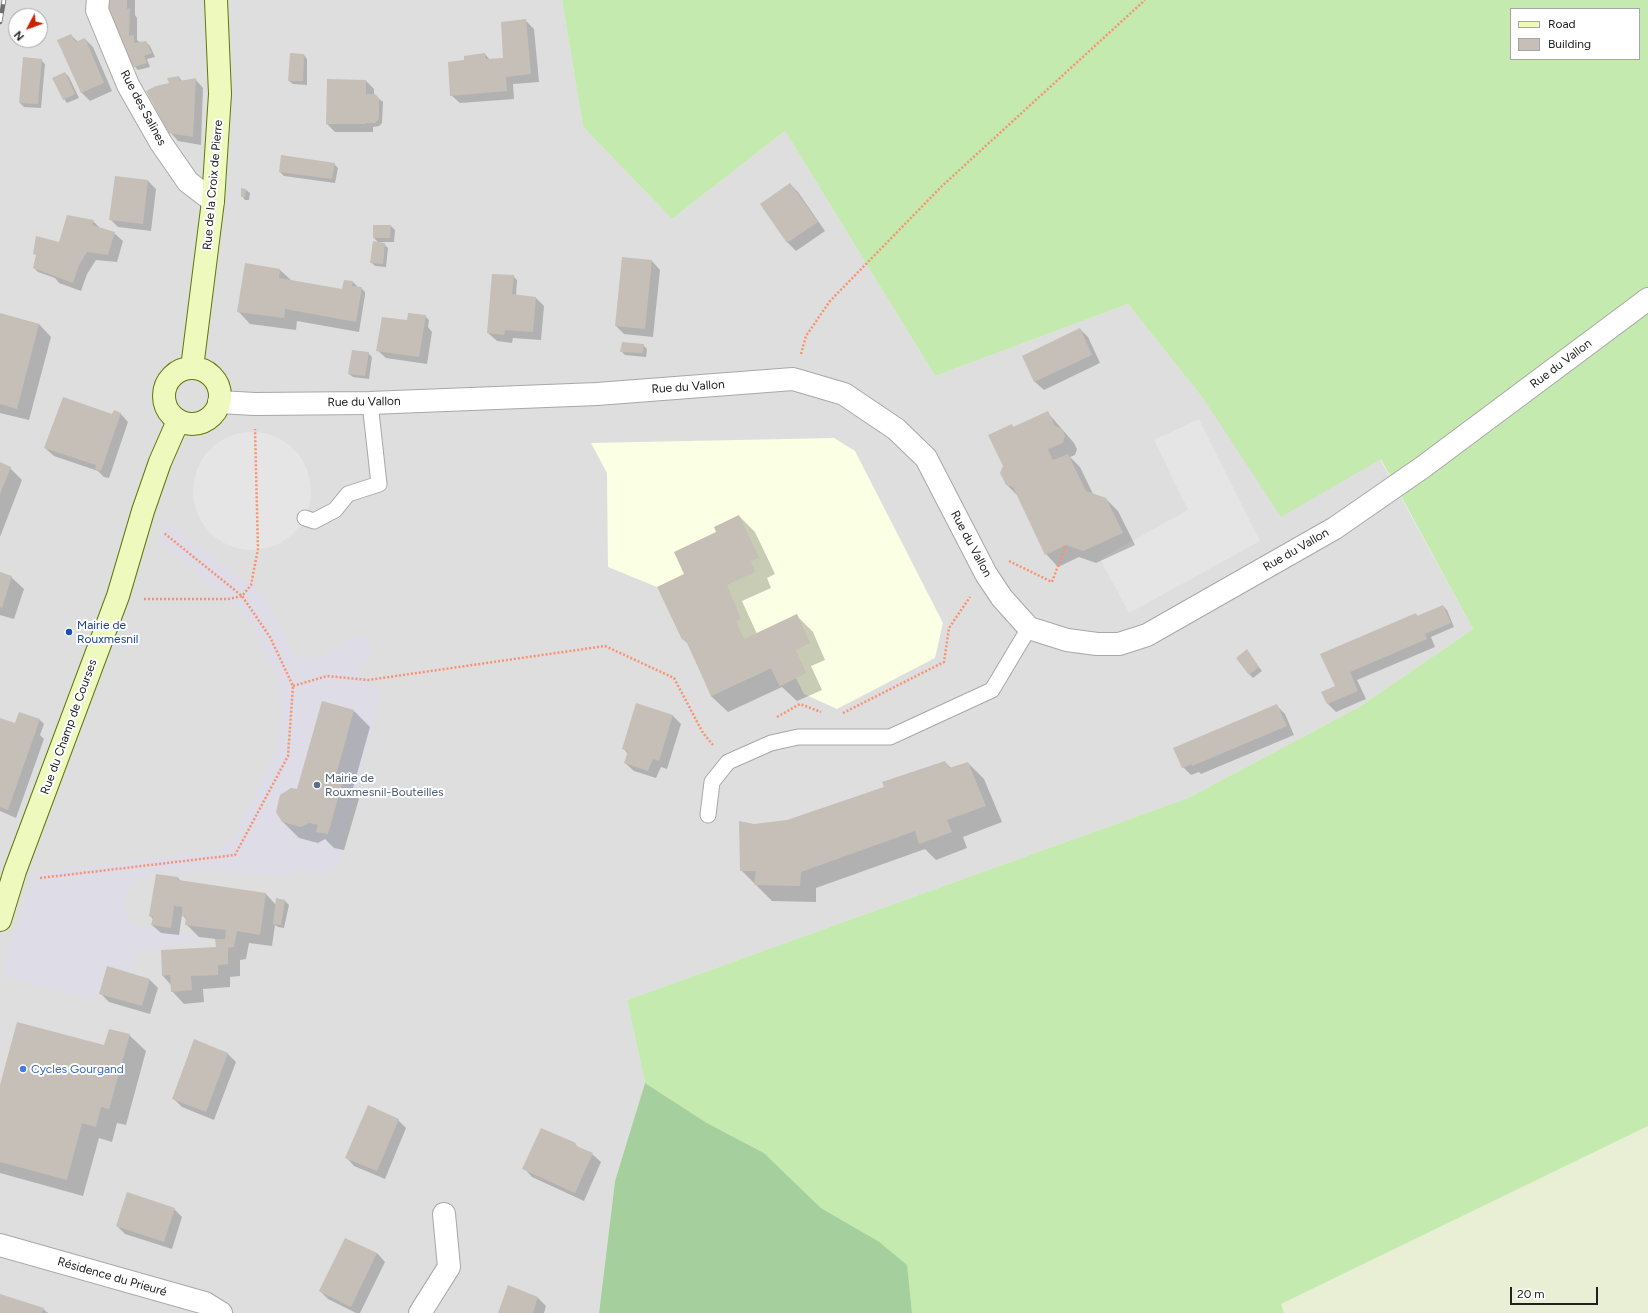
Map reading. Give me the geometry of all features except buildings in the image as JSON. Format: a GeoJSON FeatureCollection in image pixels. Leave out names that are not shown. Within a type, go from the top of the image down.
{"type":"FeatureCollection","features":[{"type":"Feature","properties":{"kind":"main road","name":"Rue de la Croix de Pierre"},"geometry":{"type":"LineString","coordinates":[[192,368],[213,201],[220,94],[216,0]]}},
{"type":"Feature","properties":{"kind":"main road"},"geometry":{"type":"LineString","coordinates":[[192,368],[202,370],[210,375],[216,383],[220,392],[220,402],[217,410],[204,422],[186,424],[178,421],[171,415],[166,407],[164,398],[165,389],[169,380],[183,369],[192,368]]}},
{"type":"Feature","properties":{"kind":"main road","name":"Rue du Champ de Courses"},"geometry":{"type":"LineString","coordinates":[[0,920],[15,871],[118,596],[160,462],[178,421]]}},
{"type":"Feature","properties":{"kind":"street","name":"Rue des Salines"},"geometry":{"type":"LineString","coordinates":[[98,0],[97,10],[128,85],[161,143],[188,182],[213,201]]}},
{"type":"Feature","properties":{"kind":"street","name":"Rue du Vallon"},"geometry":{"type":"LineString","coordinates":[[220,402],[255,404],[370,403],[597,394],[793,379],[844,394],[896,429],[926,458],[986,574],[1002,598],[1029,628],[1067,640],[1098,644],[1118,644],[1147,635],[1336,528],[1430,462],[1648,299]]}},
{"type":"Feature","properties":{"kind":"street"},"geometry":{"type":"LineString","coordinates":[[420,1313],[449,1267],[444,1214]]}},
{"type":"Feature","properties":{"kind":"street","name":"Résidence du Prieuré"},"geometry":{"type":"LineString","coordinates":[[0,1245],[205,1303],[221,1313]]}},
{"type":"Feature","properties":{"kind":"lane"},"geometry":{"type":"LineString","coordinates":[[304,518],[314,521],[335,510],[348,494],[379,484],[370,403]]}},
{"type":"Feature","properties":{"kind":"lane"},"geometry":{"type":"LineString","coordinates":[[708,816],[712,782],[728,762],[772,743],[798,737],[890,737],[992,690],[1029,628]]}},
{"type":"Feature","properties":{"kind":"path"},"geometry":{"type":"LineString","coordinates":[[793,379],[806,336],[830,301],[942,186],[1145,0]]}},
{"type":"Feature","properties":{"kind":"path"},"geometry":{"type":"LineString","coordinates":[[118,596],[137,599],[228,599],[242,596],[251,585],[258,550],[255,404]]}},
{"type":"Feature","properties":{"kind":"path"},"geometry":{"type":"LineString","coordinates":[[15,871],[33,879],[235,855],[288,756],[293,686],[270,637],[242,596],[161,531],[138,530]]}},
{"type":"Feature","properties":{"kind":"path"},"geometry":{"type":"LineString","coordinates":[[841,714],[944,662],[949,628],[986,574],[1010,560],[1052,582],[1066,545]]}},
{"type":"Feature","properties":{"kind":"path"},"geometry":{"type":"LineString","coordinates":[[293,686],[327,676],[368,680],[606,646],[674,678],[703,733],[728,762]]}},
{"type":"Feature","properties":{"kind":"path"},"geometry":{"type":"LineString","coordinates":[[772,719],[800,704],[827,715]]}},
{"type":"Feature","properties":{"kind":"shaded area"},"geometry":{"type":"Polygon","coordinates":[[[0,0],[562,0],[583,127],[672,219],[785,131],[935,376],[1128,304],[1205,401],[1380,459],[1473,629],[1359,707],[1188,798],[627,1000],[645,1083],[615,1181],[599,1313],[0,1313],[0,0]]]}},
{"type":"Feature","properties":{"kind":"shaded area"},"geometry":{"type":"Polygon","coordinates":[[[1199,419],[1260,541],[1129,613],[1100,559],[1188,510],[1154,440],[1199,419]]]}},
{"type":"Feature","properties":{"kind":"shaded area"},"geometry":{"type":"Polygon","coordinates":[[[252,432],[263,433],[275,437],[294,449],[306,468],[310,480],[310,502],[306,514],[294,533],[275,545],[263,549],[252,550],[241,549],[229,545],[210,533],[198,514],[194,502],[193,491],[194,480],[198,468],[210,449],[229,437],[241,433],[252,432]]]}},
{"type":"Feature","properties":{"kind":"shaded area"},"geometry":{"type":"Polygon","coordinates":[[[834,438],[855,451],[943,623],[935,658],[837,709],[804,694],[796,678],[780,686],[771,668],[711,696],[685,639],[682,640],[657,587],[608,567],[607,473],[591,443],[834,438]]]}},
{"type":"Feature","properties":{"kind":"shaded area"},"geometry":{"type":"Polygon","coordinates":[[[163,518],[264,594],[298,659],[324,655],[361,633],[375,651],[355,670],[382,691],[338,866],[327,876],[307,869],[279,877],[222,870],[156,871],[134,882],[123,900],[131,924],[199,937],[194,942],[138,953],[129,972],[107,966],[97,1001],[2,975],[35,873],[214,851],[233,840],[278,746],[282,706],[280,686],[253,626],[238,608],[159,542],[163,518]],[[322,701],[297,789],[276,812],[282,822],[301,827],[309,823],[318,825],[317,832],[328,834],[343,782],[335,779],[354,711],[322,701]]]}},
{"type":"Feature","properties":{"kind":"shaded area"},"geometry":{"type":"Polygon","coordinates":[[[1648,1126],[1648,1313],[1284,1313],[1281,1304],[1648,1126]]]}},
{"type":"Feature","properties":{"kind":"green space"},"geometry":{"type":"Polygon","coordinates":[[[562,0],[1648,0],[1648,1126],[1281,1304],[1284,1313],[912,1313],[911,1305],[878,1241],[821,1208],[764,1153],[707,1123],[645,1083],[627,1000],[1188,798],[1359,707],[1473,629],[1381,459],[1281,517],[1205,401],[1128,304],[935,376],[785,131],[672,219],[583,127],[562,0]]]}},
{"type":"Feature","properties":{"kind":"green space"},"geometry":{"type":"Polygon","coordinates":[[[645,1083],[707,1123],[764,1153],[821,1208],[878,1241],[907,1265],[912,1313],[599,1313],[615,1181],[645,1083]]]}},
{"type":"Feature","properties":{"kind":"railway"},"geometry":{"type":"LineString","coordinates":[[0,22],[4,0]]}},
{"type":"Feature","properties":{"kind":"place","name":"Mairie de Rouxmesnil"},"geometry":{"type":"Point","coordinates":[69,632]}},
{"type":"Feature","properties":{"kind":"place","name":"Mairie de Rouxmesnil-Bouteilles"},"geometry":{"type":"Point","coordinates":[317,785]}},
{"type":"Feature","properties":{"kind":"place","name":"Cycles Gourgand"},"geometry":{"type":"Point","coordinates":[23,1069]}}]}
